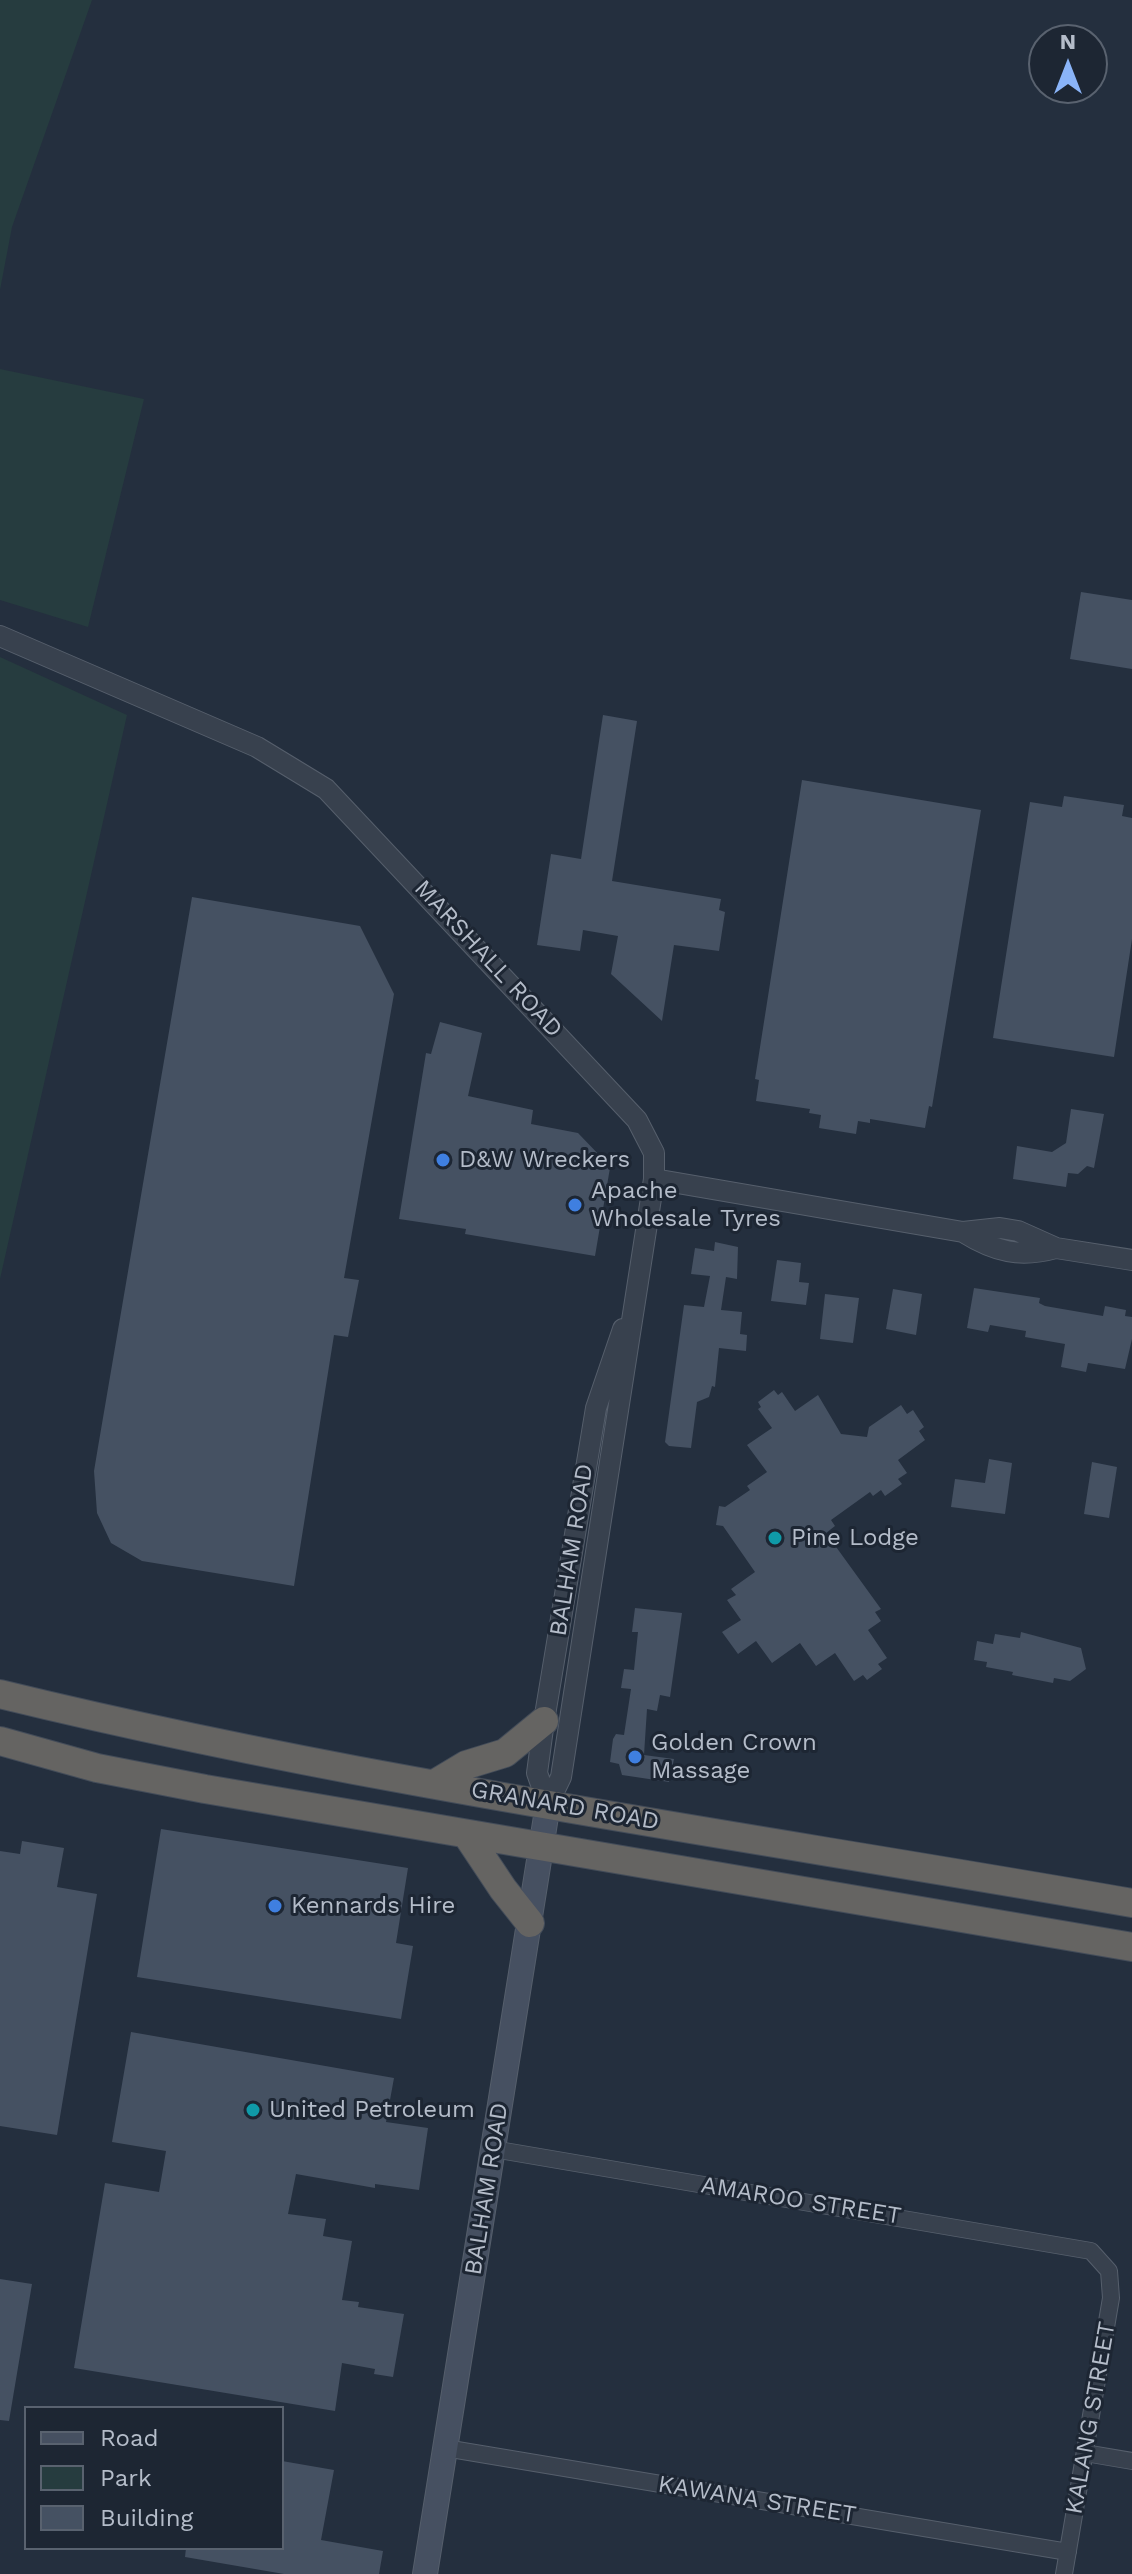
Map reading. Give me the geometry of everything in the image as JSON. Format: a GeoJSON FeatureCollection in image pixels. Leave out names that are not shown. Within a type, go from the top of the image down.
{"type":"FeatureCollection","features":[{"type":"Feature","properties":{"kind":"highway","name":"GRANARD ROAD"},"geometry":{"type":"LineString","coordinates":[[0,1694],[115,1721],[548,1804],[1132,1903]]}},
{"type":"Feature","properties":{"kind":"highway"},"geometry":{"type":"LineString","coordinates":[[436,1783],[466,1765],[505,1753],[544,1721]]}},
{"type":"Feature","properties":{"kind":"highway","name":"GRANARD ROAD"},"geometry":{"type":"LineString","coordinates":[[0,1741],[97,1768],[467,1835],[1132,1947]]}},
{"type":"Feature","properties":{"kind":"highway"},"geometry":{"type":"LineString","coordinates":[[0,1751],[97,1768]]}},
{"type":"Feature","properties":{"kind":"highway"},"geometry":{"type":"LineString","coordinates":[[467,1835],[530,1923]]}},
{"type":"Feature","properties":{"kind":"main road","name":"BALHAM ROAD"},"geometry":{"type":"LineString","coordinates":[[425,2574],[544,1848],[548,1804]]}},
{"type":"Feature","properties":{"kind":"street","name":"MARSHALL ROAD"},"geometry":{"type":"LineString","coordinates":[[0,636],[257,747],[326,789],[637,1120],[654,1153],[654,1179]]}},
{"type":"Feature","properties":{"kind":"street"},"geometry":{"type":"LineString","coordinates":[[654,1179],[963,1232],[996,1250],[1019,1254],[1056,1248],[1132,1260]]}},
{"type":"Feature","properties":{"kind":"street","name":"BALHAM ROAD"},"geometry":{"type":"LineString","coordinates":[[548,1804],[561,1777],[608,1491],[654,1179]]}},
{"type":"Feature","properties":{"kind":"street","name":"BALHAM ROAD"},"geometry":{"type":"LineString","coordinates":[[548,1804],[537,1773],[596,1408],[635,1300]]}},
{"type":"Feature","properties":{"kind":"street","name":"AMAROO STREET"},"geometry":{"type":"LineString","coordinates":[[493,2149],[1074,2246],[1091,2251],[1104,2264]]}},
{"type":"Feature","properties":{"kind":"street","name":"KALANG STREET"},"geometry":{"type":"LineString","coordinates":[[1064,2574],[1111,2298],[1111,2280],[1104,2264]]}},
{"type":"Feature","properties":{"kind":"street","name":"KAWANA STREET"},"geometry":{"type":"LineString","coordinates":[[445,2448],[1068,2552]]}},
{"type":"Feature","properties":{"kind":"street"},"geometry":{"type":"LineString","coordinates":[[1085,2453],[1132,2461]]}},
{"type":"Feature","properties":{"kind":"green space"},"geometry":{"type":"Polygon","coordinates":[[[0,0],[92,0],[12,227],[0,290],[0,0]]]}},
{"type":"Feature","properties":{"kind":"green space"},"geometry":{"type":"Polygon","coordinates":[[[0,369],[144,399],[88,627],[0,600],[0,369]]]}},
{"type":"Feature","properties":{"kind":"green space"},"geometry":{"type":"Polygon","coordinates":[[[0,657],[127,715],[0,1279],[0,657]]]}},
{"type":"Feature","properties":{"kind":"building"},"geometry":{"type":"Polygon","coordinates":[[[1081,592],[1132,600],[1132,669],[1070,659],[1081,592]]]}},
{"type":"Feature","properties":{"kind":"building"},"geometry":{"type":"Polygon","coordinates":[[[603,715],[637,721],[612,881],[721,899],[719,910],[725,912],[719,951],[674,945],[662,1021],[611,974],[618,936],[583,930],[580,951],[537,945],[551,854],[581,859],[603,715]]]}},
{"type":"Feature","properties":{"kind":"building"},"geometry":{"type":"Polygon","coordinates":[[[802,780],[981,810],[932,1107],[929,1106],[925,1128],[870,1119],[870,1123],[858,1121],[856,1134],[819,1128],[821,1115],[809,1113],[810,1109],[756,1101],[759,1080],[755,1079],[802,780]]]}},
{"type":"Feature","properties":{"kind":"building"},"geometry":{"type":"Polygon","coordinates":[[[1064,796],[1124,805],[1122,816],[1132,818],[1132,939],[1114,1057],[993,1038],[1030,802],[1062,807],[1064,796]]]}},
{"type":"Feature","properties":{"kind":"building"},"geometry":{"type":"Polygon","coordinates":[[[192,897],[360,926],[394,994],[344,1278],[359,1280],[348,1337],[334,1335],[294,1586],[142,1561],[111,1543],[97,1513],[94,1471],[192,897]]]}},
{"type":"Feature","properties":{"kind":"building"},"geometry":{"type":"Polygon","coordinates":[[[440,1022],[482,1033],[468,1096],[533,1110],[531,1124],[578,1133],[604,1160],[611,1162],[595,1256],[465,1234],[466,1229],[399,1219],[426,1053],[431,1054],[440,1022]]]}},
{"type":"Feature","properties":{"kind":"building"},"geometry":{"type":"Polygon","coordinates":[[[1071,1109],[1104,1114],[1094,1168],[1087,1166],[1078,1174],[1068,1173],[1066,1187],[1013,1179],[1017,1146],[1052,1152],[1066,1143],[1071,1109]]]}},
{"type":"Feature","properties":{"kind":"building"},"geometry":{"type":"Polygon","coordinates":[[[715,1242],[738,1247],[737,1279],[726,1277],[721,1310],[742,1312],[740,1334],[747,1335],[746,1351],[719,1348],[715,1387],[712,1386],[709,1397],[697,1402],[691,1448],[669,1446],[665,1442],[684,1305],[704,1307],[710,1276],[691,1274],[695,1248],[714,1251],[715,1242]]]}},
{"type":"Feature","properties":{"kind":"building"},"geometry":{"type":"Polygon","coordinates":[[[777,1260],[801,1263],[799,1282],[809,1283],[806,1305],[771,1301],[777,1260]]]}},
{"type":"Feature","properties":{"kind":"building"},"geometry":{"type":"Polygon","coordinates":[[[974,1288],[1040,1298],[1039,1303],[1045,1306],[1103,1316],[1105,1306],[1126,1310],[1125,1316],[1132,1317],[1132,1339],[1125,1369],[1088,1363],[1086,1372],[1061,1367],[1065,1344],[1025,1337],[1026,1331],[990,1325],[988,1332],[967,1328],[974,1288]]]}},
{"type":"Feature","properties":{"kind":"building"},"geometry":{"type":"Polygon","coordinates":[[[893,1289],[922,1294],[916,1335],[886,1329],[893,1289]]]}},
{"type":"Feature","properties":{"kind":"building"},"geometry":{"type":"Polygon","coordinates":[[[825,1294],[859,1298],[853,1343],[820,1339],[825,1294]]]}},
{"type":"Feature","properties":{"kind":"building","name":"Pine Lodge"},"geometry":{"type":"Polygon","coordinates":[[[774,1390],[778,1395],[782,1392],[795,1411],[818,1395],[841,1434],[867,1437],[869,1427],[901,1405],[907,1414],[913,1410],[924,1427],[919,1431],[925,1440],[898,1460],[907,1473],[898,1479],[902,1484],[885,1496],[881,1490],[873,1496],[870,1492],[831,1520],[835,1526],[826,1533],[881,1609],[875,1612],[881,1621],[868,1630],[887,1658],[878,1664],[882,1669],[867,1680],[863,1675],[854,1681],[835,1653],[816,1666],[800,1643],[772,1663],[756,1641],[738,1654],[722,1632],[741,1620],[727,1600],[736,1595],[731,1589],[755,1572],[723,1526],[716,1525],[719,1506],[725,1507],[750,1490],[747,1486],[767,1472],[747,1445],[772,1428],[758,1409],[761,1407],[758,1402],[774,1390]]]}},
{"type":"Feature","properties":{"kind":"building"},"geometry":{"type":"Polygon","coordinates":[[[989,1459],[1012,1463],[1005,1514],[951,1507],[955,1479],[985,1483],[989,1459]]]}},
{"type":"Feature","properties":{"kind":"building"},"geometry":{"type":"Polygon","coordinates":[[[1092,1462],[1117,1467],[1109,1518],[1084,1514],[1092,1462]]]}},
{"type":"Feature","properties":{"kind":"building"},"geometry":{"type":"Polygon","coordinates":[[[635,1608],[682,1613],[670,1697],[660,1695],[657,1711],[647,1709],[644,1755],[674,1759],[669,1782],[622,1775],[619,1764],[610,1762],[613,1739],[616,1734],[624,1735],[631,1689],[621,1688],[624,1669],[634,1670],[638,1632],[632,1632],[635,1608]]]}},
{"type":"Feature","properties":{"kind":"building"},"geometry":{"type":"Polygon","coordinates":[[[1021,1632],[1081,1648],[1086,1669],[1070,1681],[1054,1678],[1053,1683],[1012,1675],[1013,1672],[986,1667],[987,1662],[974,1660],[977,1641],[993,1644],[995,1634],[1020,1638],[1021,1632]]]}},
{"type":"Feature","properties":{"kind":"building","name":"Kennards Hire"},"geometry":{"type":"Polygon","coordinates":[[[161,1829],[408,1868],[396,1943],[413,1946],[401,2019],[137,1977],[161,1829]]]}},
{"type":"Feature","properties":{"kind":"building"},"geometry":{"type":"Polygon","coordinates":[[[22,1841],[64,1848],[57,1887],[97,1894],[57,2135],[0,2126],[0,1851],[20,1854],[22,1841]]]}},
{"type":"Feature","properties":{"kind":"building"},"geometry":{"type":"Polygon","coordinates":[[[131,2032],[394,2078],[386,2122],[428,2128],[419,2190],[375,2184],[375,2188],[296,2174],[288,2214],[326,2219],[323,2236],[352,2241],[342,2300],[359,2302],[358,2307],[404,2314],[393,2377],[374,2374],[375,2369],[342,2363],[335,2411],[74,2368],[105,2183],[159,2192],[166,2151],[112,2142],[131,2032]]]}},
{"type":"Feature","properties":{"kind":"building"},"geometry":{"type":"Polygon","coordinates":[[[0,2279],[32,2284],[9,2421],[0,2420],[0,2279]]]}},
{"type":"Feature","properties":{"kind":"building"},"geometry":{"type":"Polygon","coordinates":[[[284,2461],[334,2470],[321,2540],[383,2551],[379,2574],[284,2574],[185,2557],[186,2550],[284,2550],[284,2461]]]}},
{"type":"Feature","properties":{"kind":"place","name":"D&W Wreckers"},"geometry":{"type":"Point","coordinates":[443,1160]}},
{"type":"Feature","properties":{"kind":"place","name":"Apache Wholesale Tyres"},"geometry":{"type":"Point","coordinates":[575,1205]}},
{"type":"Feature","properties":{"kind":"place","name":"Pine Lodge"},"geometry":{"type":"Point","coordinates":[775,1538]}},
{"type":"Feature","properties":{"kind":"place","name":"Golden Crown Massage"},"geometry":{"type":"Point","coordinates":[635,1757]}},
{"type":"Feature","properties":{"kind":"place","name":"Kennards Hire"},"geometry":{"type":"Point","coordinates":[275,1906]}},
{"type":"Feature","properties":{"kind":"place","name":"United Petroleum"},"geometry":{"type":"Point","coordinates":[253,2110]}}]}
